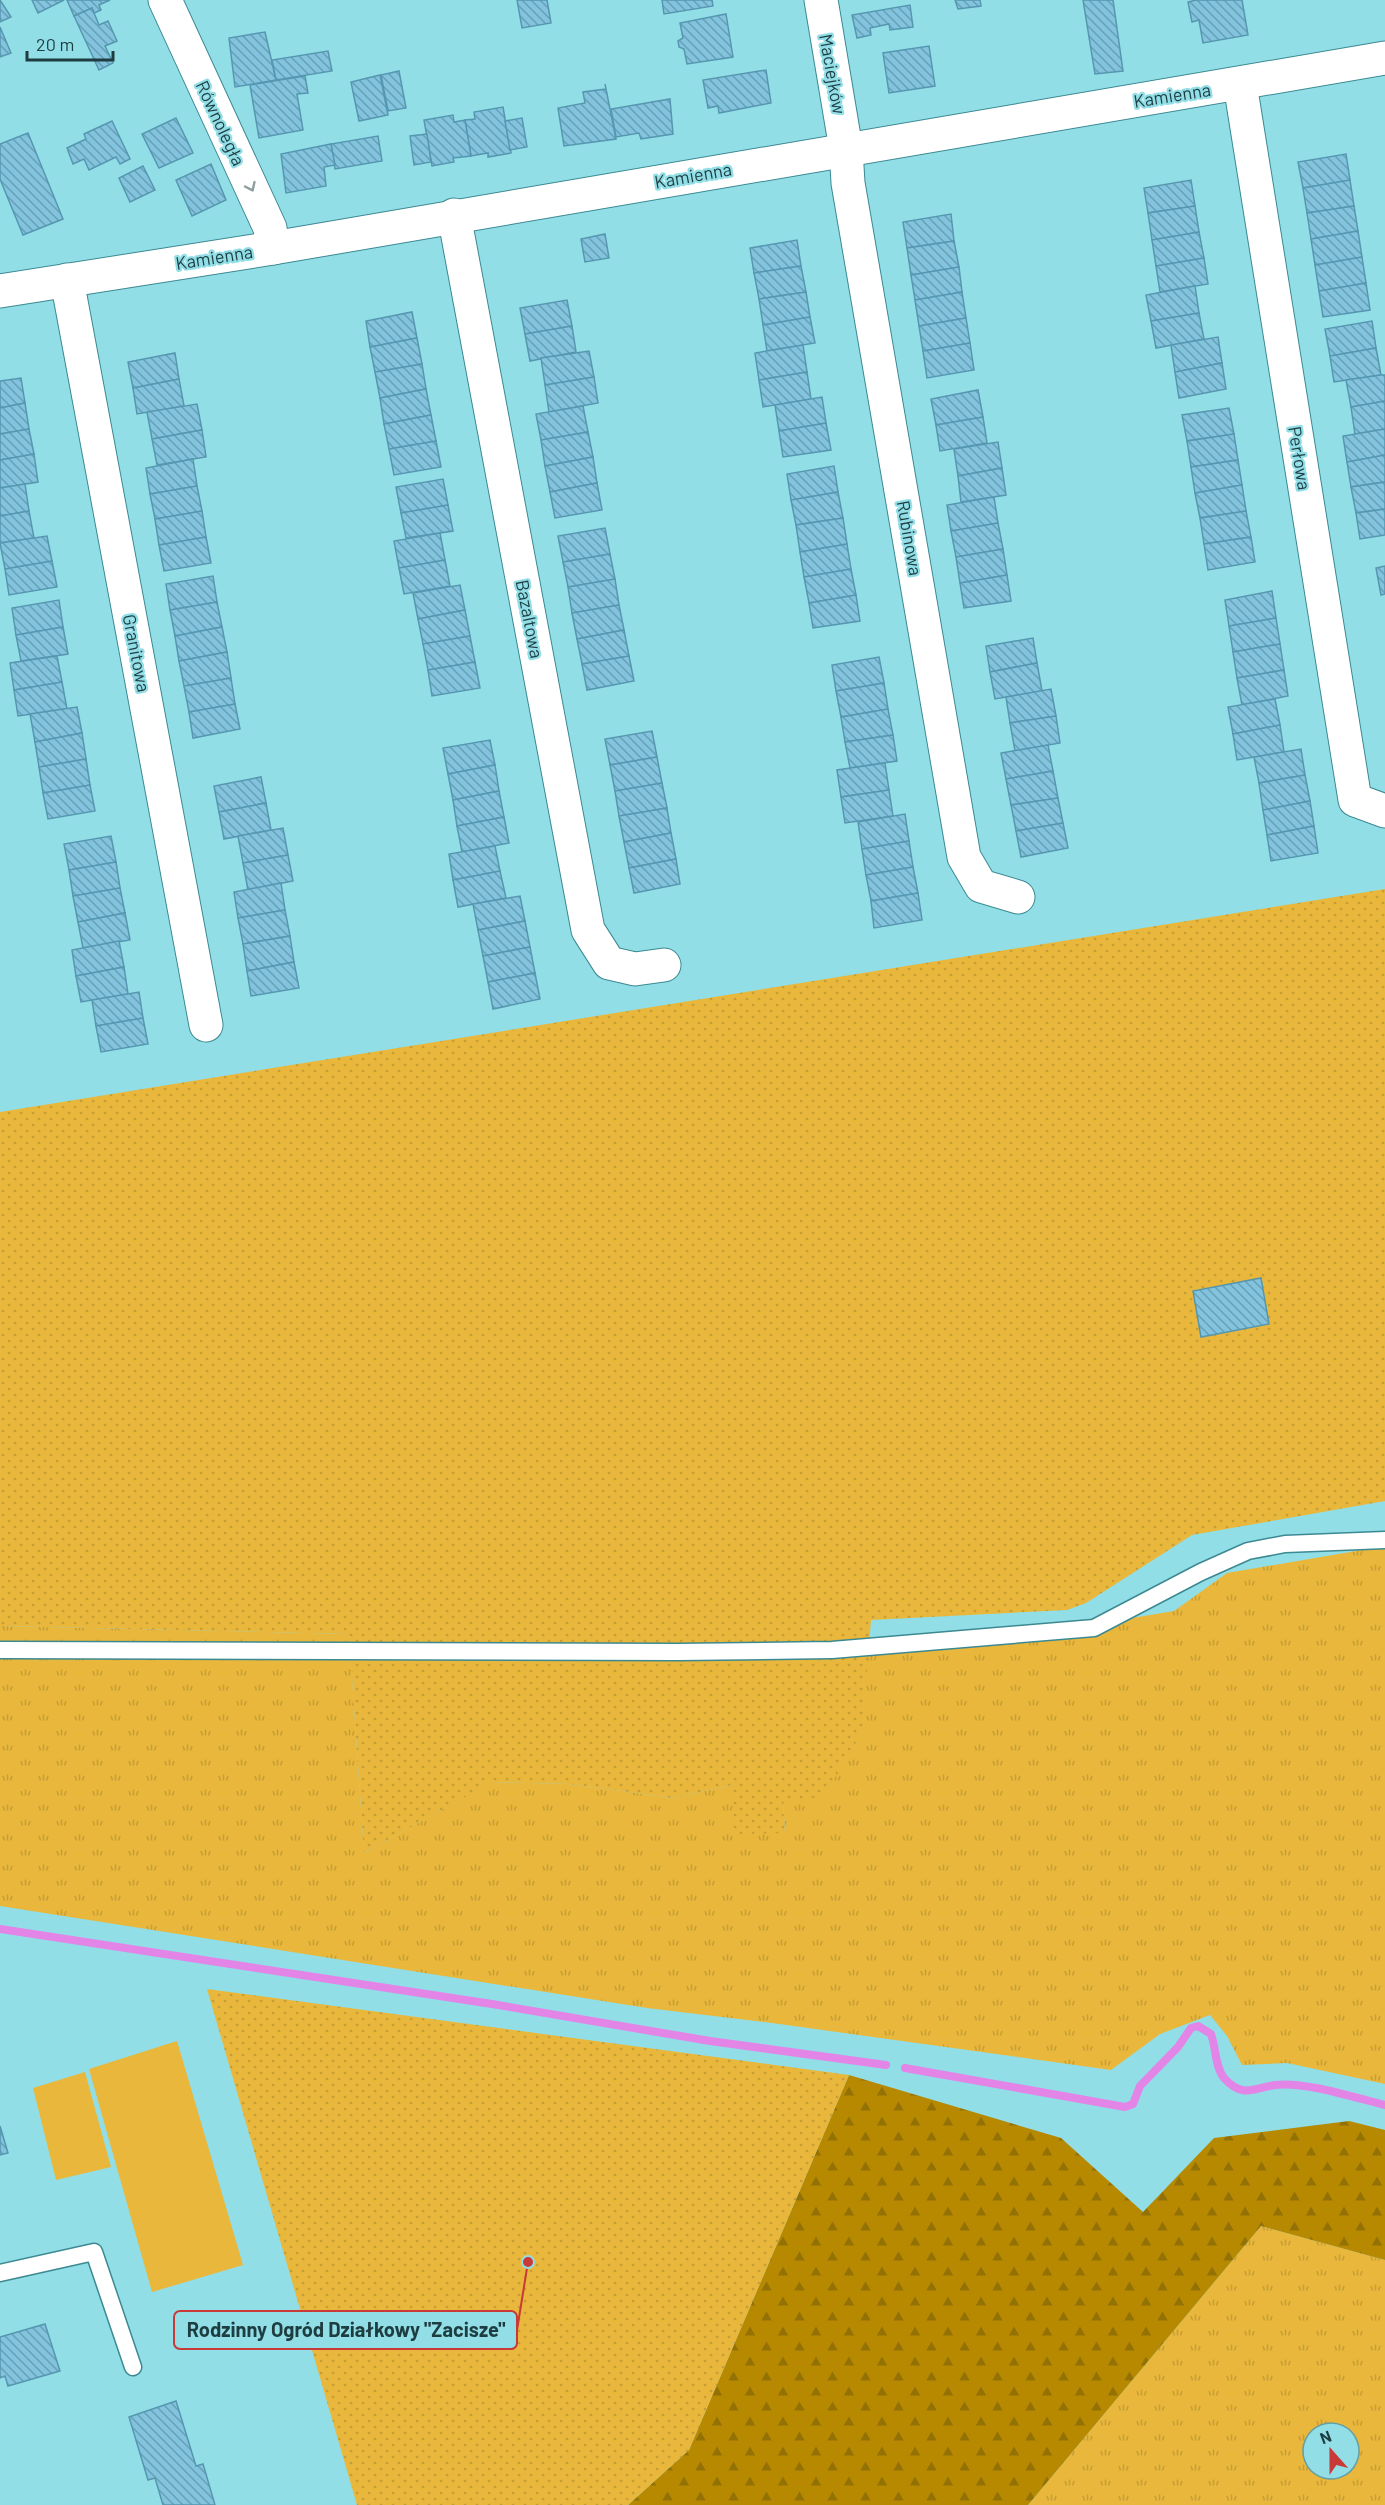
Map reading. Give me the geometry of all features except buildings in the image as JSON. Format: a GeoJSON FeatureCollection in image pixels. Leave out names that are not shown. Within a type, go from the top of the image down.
{"type":"FeatureCollection","features":[{"type":"Feature","properties":{"kind":"street","name":"Równoległa"},"geometry":{"type":"LineString","coordinates":[[165,0],[270,228],[273,248]]}},
{"type":"Feature","properties":{"kind":"street","name":"Maciejków"},"geometry":{"type":"LineString","coordinates":[[821,0],[846,148]]}},
{"type":"Feature","properties":{"kind":"street","name":"Kamienna"},"geometry":{"type":"LineString","coordinates":[[0,291],[273,248],[846,148],[1385,58]]}},
{"type":"Feature","properties":{"kind":"street","name":"Perłowa"},"geometry":{"type":"LineString","coordinates":[[1240,84],[1355,800],[1385,811]]}},
{"type":"Feature","properties":{"kind":"street","name":"Rubinowa"},"geometry":{"type":"LineString","coordinates":[[846,148],[848,183],[964,857],[981,886],[1018,897]]}},
{"type":"Feature","properties":{"kind":"street","name":"Bazaltowa"},"geometry":{"type":"LineString","coordinates":[[454,215],[588,930],[609,963],[635,969],[664,965]]}},
{"type":"Feature","properties":{"kind":"street","name":"Granitowa"},"geometry":{"type":"LineString","coordinates":[[68,280],[206,1025]]}},
{"type":"Feature","properties":{"kind":"lane"},"geometry":{"type":"LineString","coordinates":[[0,1650],[678,1652],[832,1650],[1094,1628],[1201,1572],[1248,1551],[1285,1544],[1385,1540]]}},
{"type":"Feature","properties":{"kind":"lane"},"geometry":{"type":"LineString","coordinates":[[0,2273],[94,2252],[133,2367]]}},
{"type":"Feature","properties":{"kind":"green space"},"geometry":{"type":"Polygon","coordinates":[[[1385,889],[1385,1501],[1192,1535],[1086,1603],[1067,1610],[871,1620],[862,1732],[824,1796],[783,1803],[785,1833],[734,1834],[732,1785],[673,1798],[570,1784],[492,1782],[364,1853],[349,1634],[0,1626],[0,1112],[1385,889]]]}},
{"type":"Feature","properties":{"kind":"green space"},"geometry":{"type":"Polygon","coordinates":[[[1385,1546],[1385,2084],[1287,2063],[1242,2065],[1227,2036],[1210,2015],[1160,2034],[1111,2070],[647,2008],[0,1906],[0,1626],[349,1634],[364,1853],[491,1782],[570,1784],[673,1798],[732,1785],[785,1832],[783,1803],[869,1642],[1036,1634],[1174,1611],[1227,1573],[1385,1546]]]}},
{"type":"Feature","properties":{"kind":"green space"},"geometry":{"type":"Polygon","coordinates":[[[207,1989],[849,2075],[689,2450],[628,2505],[357,2505],[207,1989]]]}},
{"type":"Feature","properties":{"kind":"green space"},"geometry":{"type":"Polygon","coordinates":[[[177,2041],[243,2265],[152,2292],[89,2069],[177,2041]]]}},
{"type":"Feature","properties":{"kind":"green space"},"geometry":{"type":"Polygon","coordinates":[[[85,2072],[111,2167],[56,2180],[33,2088],[85,2072]]]}},
{"type":"Feature","properties":{"kind":"green space"},"geometry":{"type":"Polygon","coordinates":[[[849,2075],[1061,2138],[1143,2212],[1214,2138],[1349,2121],[1385,2130],[1385,2260],[1261,2226],[1028,2505],[628,2505],[689,2450],[849,2075]]]}},
{"type":"Feature","properties":{"kind":"green space"},"geometry":{"type":"Polygon","coordinates":[[[1261,2226],[1385,2260],[1385,2505],[1028,2505],[1261,2226]]]}},
{"type":"Feature","properties":{"kind":"waterway"},"geometry":{"type":"LineString","coordinates":[[0,1929],[492,2004],[710,2041],[886,2065]]}},
{"type":"Feature","properties":{"kind":"waterway"},"geometry":{"type":"LineString","coordinates":[[905,2068],[1125,2107],[1133,2104],[1140,2086],[1178,2047],[1191,2028],[1198,2026],[1211,2034],[1221,2074],[1237,2088],[1249,2090],[1275,2085],[1300,2085],[1385,2105]]}},
{"type":"Feature","properties":{"kind":"place","name":"Rodzinny Ogród Działkowy \"Zacisze\""},"geometry":{"type":"Point","coordinates":[528,2262]}}]}
